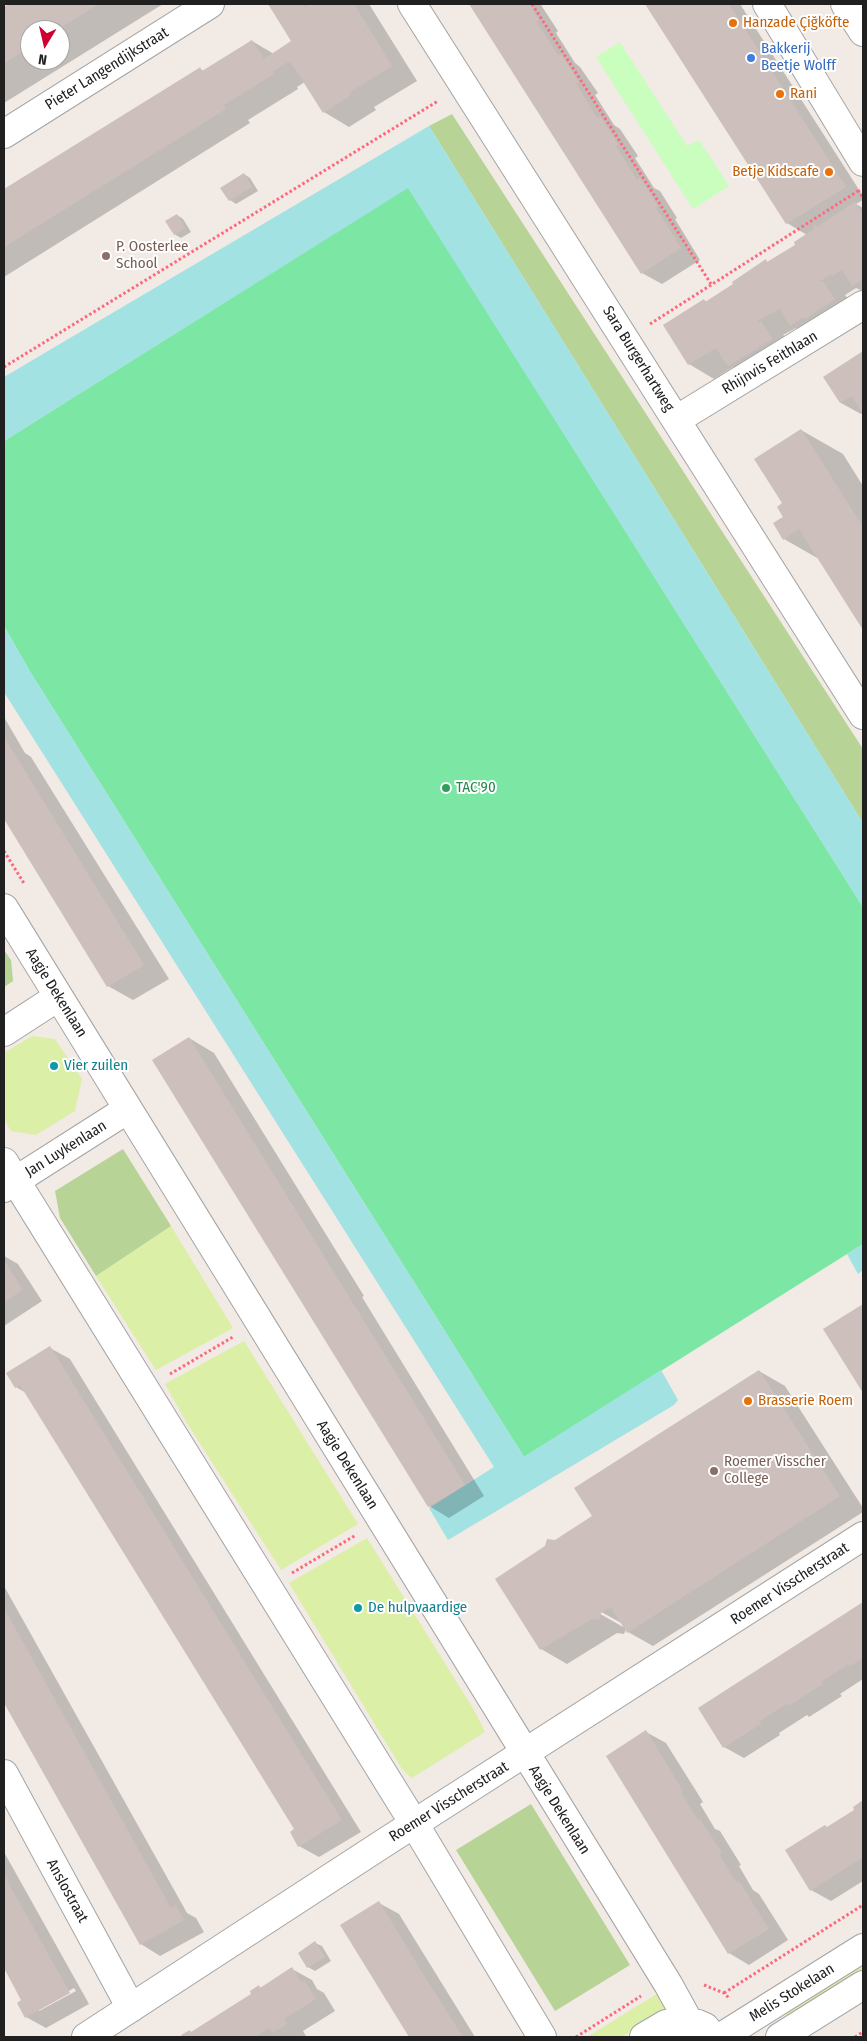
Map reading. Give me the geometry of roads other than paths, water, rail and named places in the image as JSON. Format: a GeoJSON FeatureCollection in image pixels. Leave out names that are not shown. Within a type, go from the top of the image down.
{"type":"FeatureCollection","features":[{"type":"Feature","properties":{"kind":"street","name":"Pieter Langendijkstraat"},"geometry":{"type":"LineString","coordinates":[[4,134],[210,4]]}},
{"type":"Feature","properties":{"kind":"street","name":"Sara Burgerhartweg"},"geometry":{"type":"LineString","coordinates":[[412,4],[863,715]]}},
{"type":"Feature","properties":{"kind":"street"},"geometry":{"type":"LineString","coordinates":[[767,4],[863,162]]}},
{"type":"Feature","properties":{"kind":"street"},"geometry":{"type":"LineString","coordinates":[[845,4],[863,32]]}},
{"type":"Feature","properties":{"kind":"street","name":"Rhijnvis Feithlaan"},"geometry":{"type":"LineString","coordinates":[[676,420],[863,305]]}},
{"type":"Feature","properties":{"kind":"street","name":"Aagje Dekenlaan"},"geometry":{"type":"LineString","coordinates":[[4,908],[524,1754],[668,1984],[689,2022]]}},
{"type":"Feature","properties":{"kind":"street"},"geometry":{"type":"LineString","coordinates":[[4,1032],[58,997]]}},
{"type":"Feature","properties":{"kind":"street","name":"Jan Luykenlaan"},"geometry":{"type":"LineString","coordinates":[[8,1177],[128,1110]]}},
{"type":"Feature","properties":{"kind":"street"},"geometry":{"type":"LineString","coordinates":[[8,1177],[145,1389],[268,1587],[415,1825],[542,2037]]}},
{"type":"Feature","properties":{"kind":"street","name":"Roemer Visscherstraat"},"geometry":{"type":"LineString","coordinates":[[86,2037],[863,1536]]}},
{"type":"Feature","properties":{"kind":"street","name":"Anslostraat"},"geometry":{"type":"LineString","coordinates":[[4,1774],[131,2008]]}},
{"type":"Feature","properties":{"kind":"street","name":"Melis Stokelaan"},"geometry":{"type":"LineString","coordinates":[[721,2037],[863,1948]]}},
{"type":"Feature","properties":{"kind":"street","name":"Melis Stokelaan"},"geometry":{"type":"LineString","coordinates":[[780,2037],[863,1986]]}},
{"type":"Feature","properties":{"kind":"street"},"geometry":{"type":"LineString","coordinates":[[644,2037],[666,2024],[689,2022],[705,2027],[714,2037]]}},
{"type":"Feature","properties":{"kind":"water"},"geometry":{"type":"Polygon","coordinates":[[[429,126],[863,823],[863,907],[408,188],[4,441],[4,377],[429,126]]]}},
{"type":"Feature","properties":{"kind":"water"},"geometry":{"type":"Polygon","coordinates":[[[4,626],[29,670],[524,1457],[661,1370],[678,1400],[674,1405],[448,1540],[429,1508],[494,1467],[4,692],[4,626]]]}},
{"type":"Feature","properties":{"kind":"water"},"geometry":{"type":"Polygon","coordinates":[[[863,1244],[863,1270],[858,1274],[847,1254],[863,1244]]]}},
{"type":"Feature","properties":{"kind":"place","name":"Hanzade Çiğköfte"},"geometry":{"type":"Point","coordinates":[733,23]}},
{"type":"Feature","properties":{"kind":"place","name":"Bakkerij Beetje Wolff"},"geometry":{"type":"Point","coordinates":[751,58]}},
{"type":"Feature","properties":{"kind":"place","name":"Rani"},"geometry":{"type":"Point","coordinates":[780,94]}},
{"type":"Feature","properties":{"kind":"place","name":"Betje Kidscafe"},"geometry":{"type":"Point","coordinates":[829,172]}},
{"type":"Feature","properties":{"kind":"place","name":"P. Oosterlee School"},"geometry":{"type":"Point","coordinates":[106,256]}},
{"type":"Feature","properties":{"kind":"place","name":"TAC'90"},"geometry":{"type":"Point","coordinates":[446,788]}},
{"type":"Feature","properties":{"kind":"place","name":"Vier zuilen"},"geometry":{"type":"Point","coordinates":[54,1066]}},
{"type":"Feature","properties":{"kind":"place","name":"Brasserie Roem"},"geometry":{"type":"Point","coordinates":[748,1401]}},
{"type":"Feature","properties":{"kind":"place","name":"Roemer Visscher College"},"geometry":{"type":"Point","coordinates":[714,1471]}},
{"type":"Feature","properties":{"kind":"place","name":"De hulpvaardige"},"geometry":{"type":"Point","coordinates":[358,1608]}}]}
